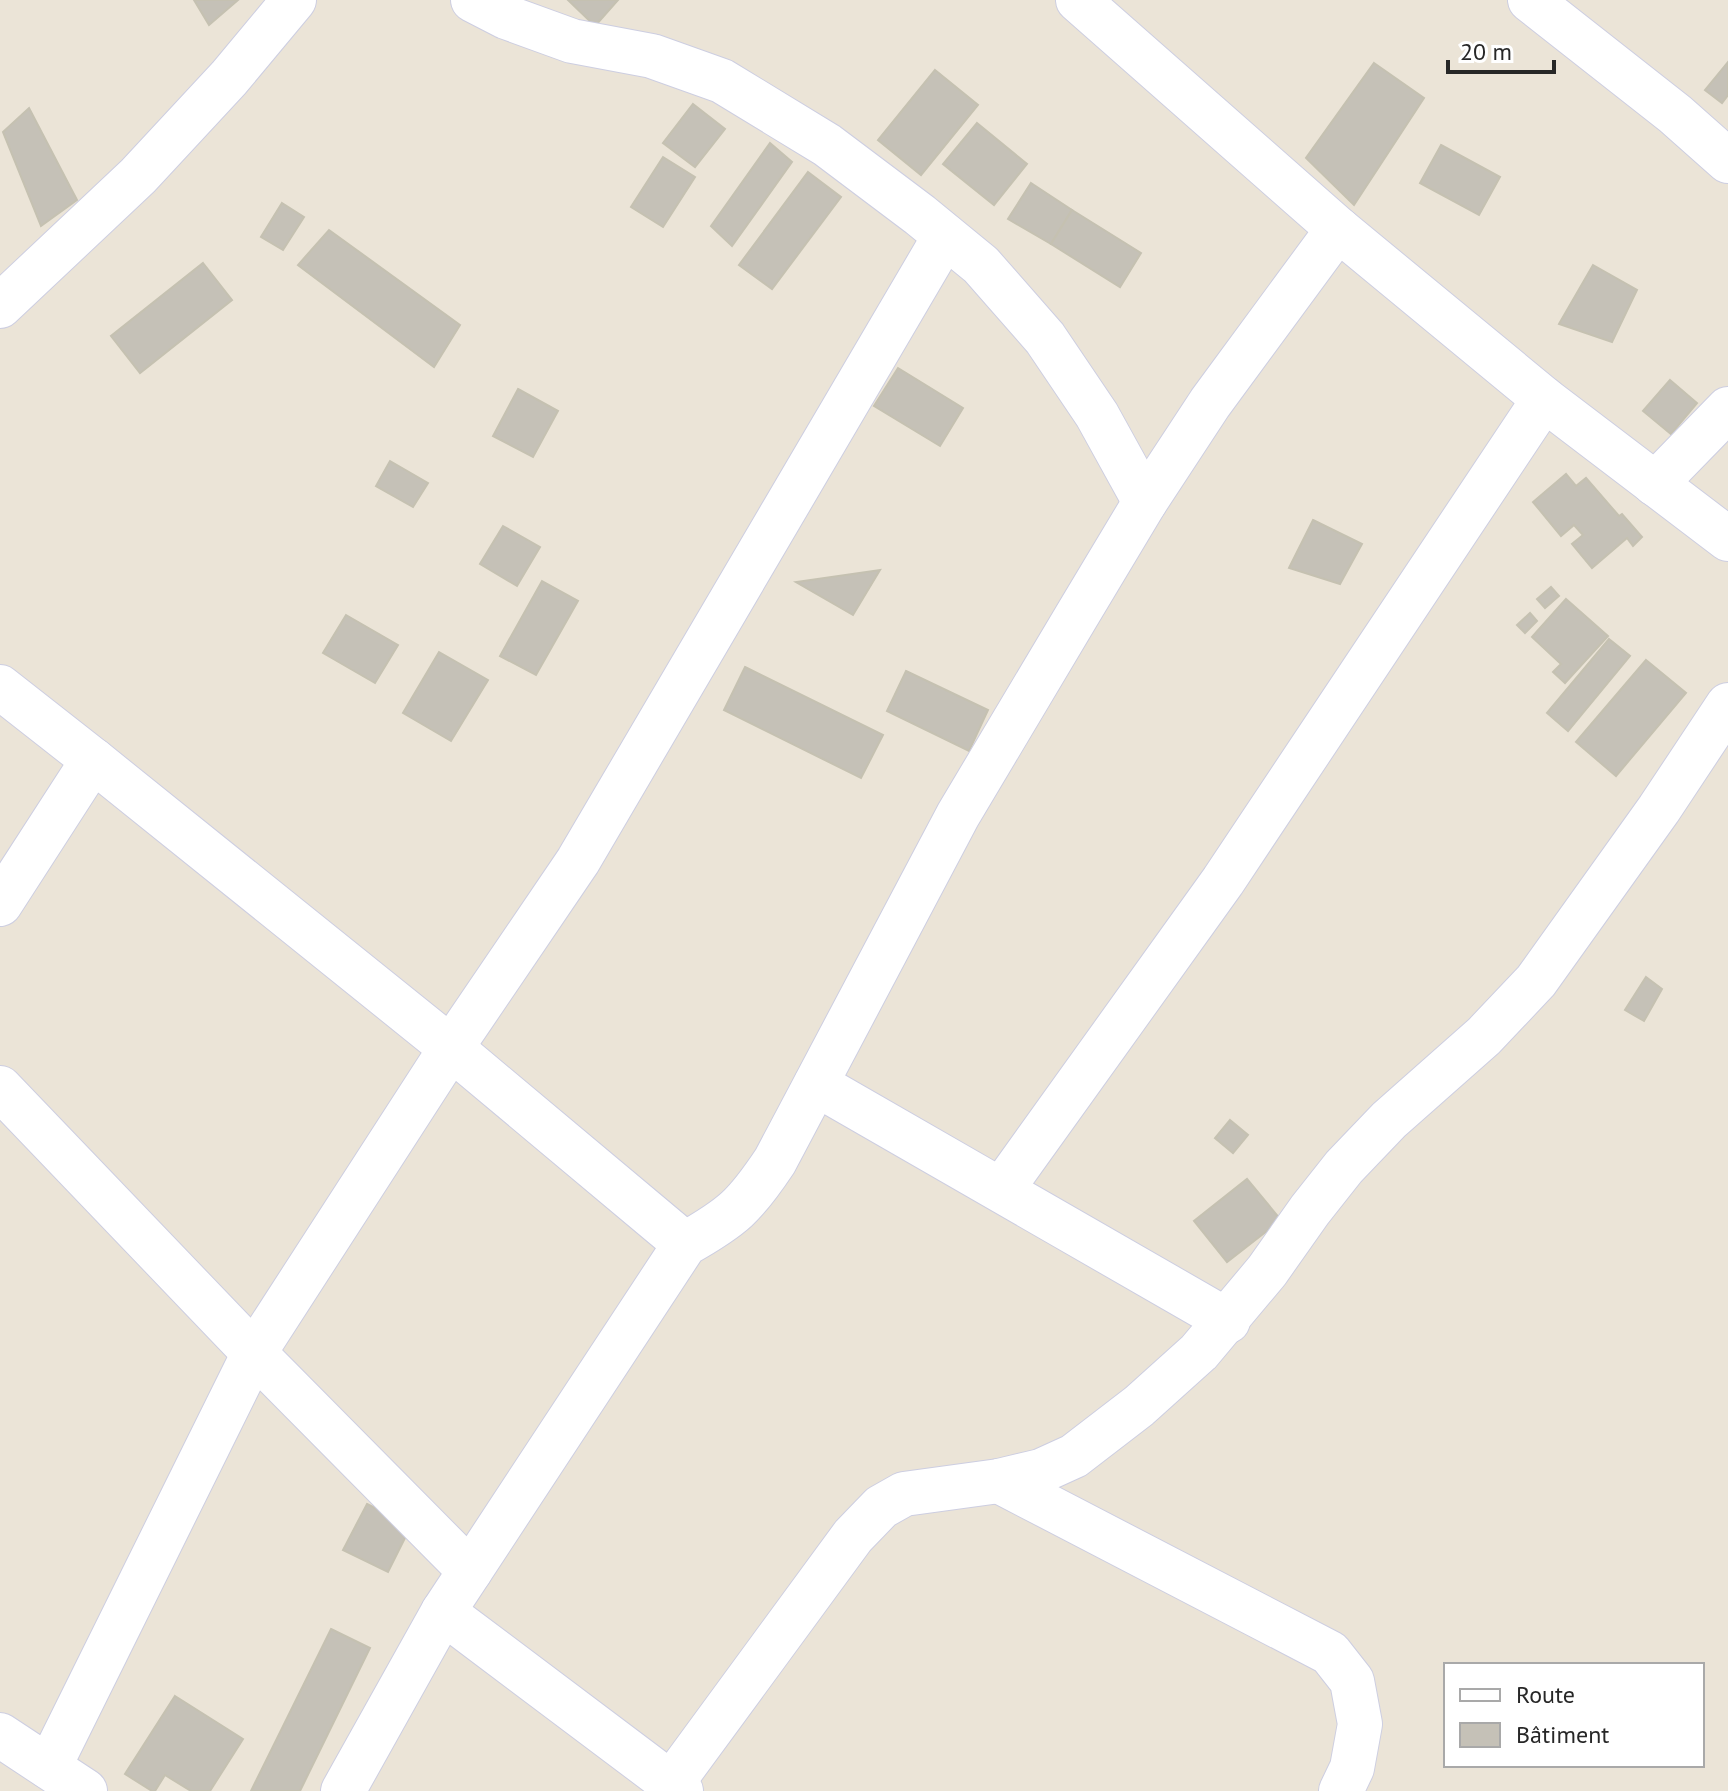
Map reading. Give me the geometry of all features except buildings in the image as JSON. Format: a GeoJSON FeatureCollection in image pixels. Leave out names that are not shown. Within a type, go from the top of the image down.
{"type":"FeatureCollection","features":[{"type":"Feature","properties":{"kind":"street"},"geometry":{"type":"LineString","coordinates":[[0,306],[138,176],[229,78],[294,0]]}},
{"type":"Feature","properties":{"kind":"street"},"geometry":{"type":"LineString","coordinates":[[473,0],[506,17],[572,41],[652,56],[722,81],[827,145],[981,265],[1045,338],[1097,415],[1145,502]]}},
{"type":"Feature","properties":{"kind":"street"},"geometry":{"type":"LineString","coordinates":[[1078,0],[1338,229],[1544,399],[1728,539]]}},
{"type":"Feature","properties":{"kind":"street"},"geometry":{"type":"LineString","coordinates":[[1530,0],[1675,114],[1728,161]]}},
{"type":"Feature","properties":{"kind":"street"},"geometry":{"type":"LineString","coordinates":[[343,1791],[443,1612],[685,1244],[721,1224],[747,1201],[775,1161],[958,815],[1145,502],[1210,403],[1338,229]]}},
{"type":"Feature","properties":{"kind":"street"},"geometry":{"type":"LineString","coordinates":[[49,1767],[254,1353],[451,1048],[578,861],[945,236]]}},
{"type":"Feature","properties":{"kind":"street"},"geometry":{"type":"LineString","coordinates":[[1002,1189],[1223,881],[1544,399]]}},
{"type":"Feature","properties":{"kind":"street"},"geometry":{"type":"LineString","coordinates":[[1655,484],[1728,409]]}},
{"type":"Feature","properties":{"kind":"street"},"geometry":{"type":"LineString","coordinates":[[0,687],[451,1048],[685,1244]]}},
{"type":"Feature","properties":{"kind":"street"},"geometry":{"type":"LineString","coordinates":[[443,1612],[676,1787],[853,1536],[881,1507],[904,1494],[999,1481],[1041,1471],[1074,1456],[1139,1406],[1199,1352],[1228,1321],[1344,1167],[1389,1120],[1484,1036],[1536,981],[1659,809],[1728,705]]}},
{"type":"Feature","properties":{"kind":"street"},"geometry":{"type":"LineString","coordinates":[[0,904],[93,760]]}},
{"type":"Feature","properties":{"kind":"street"},"geometry":{"type":"LineString","coordinates":[[816,1084],[1228,1321]]}},
{"type":"Feature","properties":{"kind":"street"},"geometry":{"type":"LineString","coordinates":[[0,1088],[254,1353],[470,1571]]}},
{"type":"Feature","properties":{"kind":"street"},"geometry":{"type":"LineString","coordinates":[[999,1481],[1330,1653],[1352,1681],[1360,1724],[1352,1768],[1341,1791]]}},
{"type":"Feature","properties":{"kind":"street"},"geometry":{"type":"LineString","coordinates":[[0,1735],[85,1791]]}}]}
